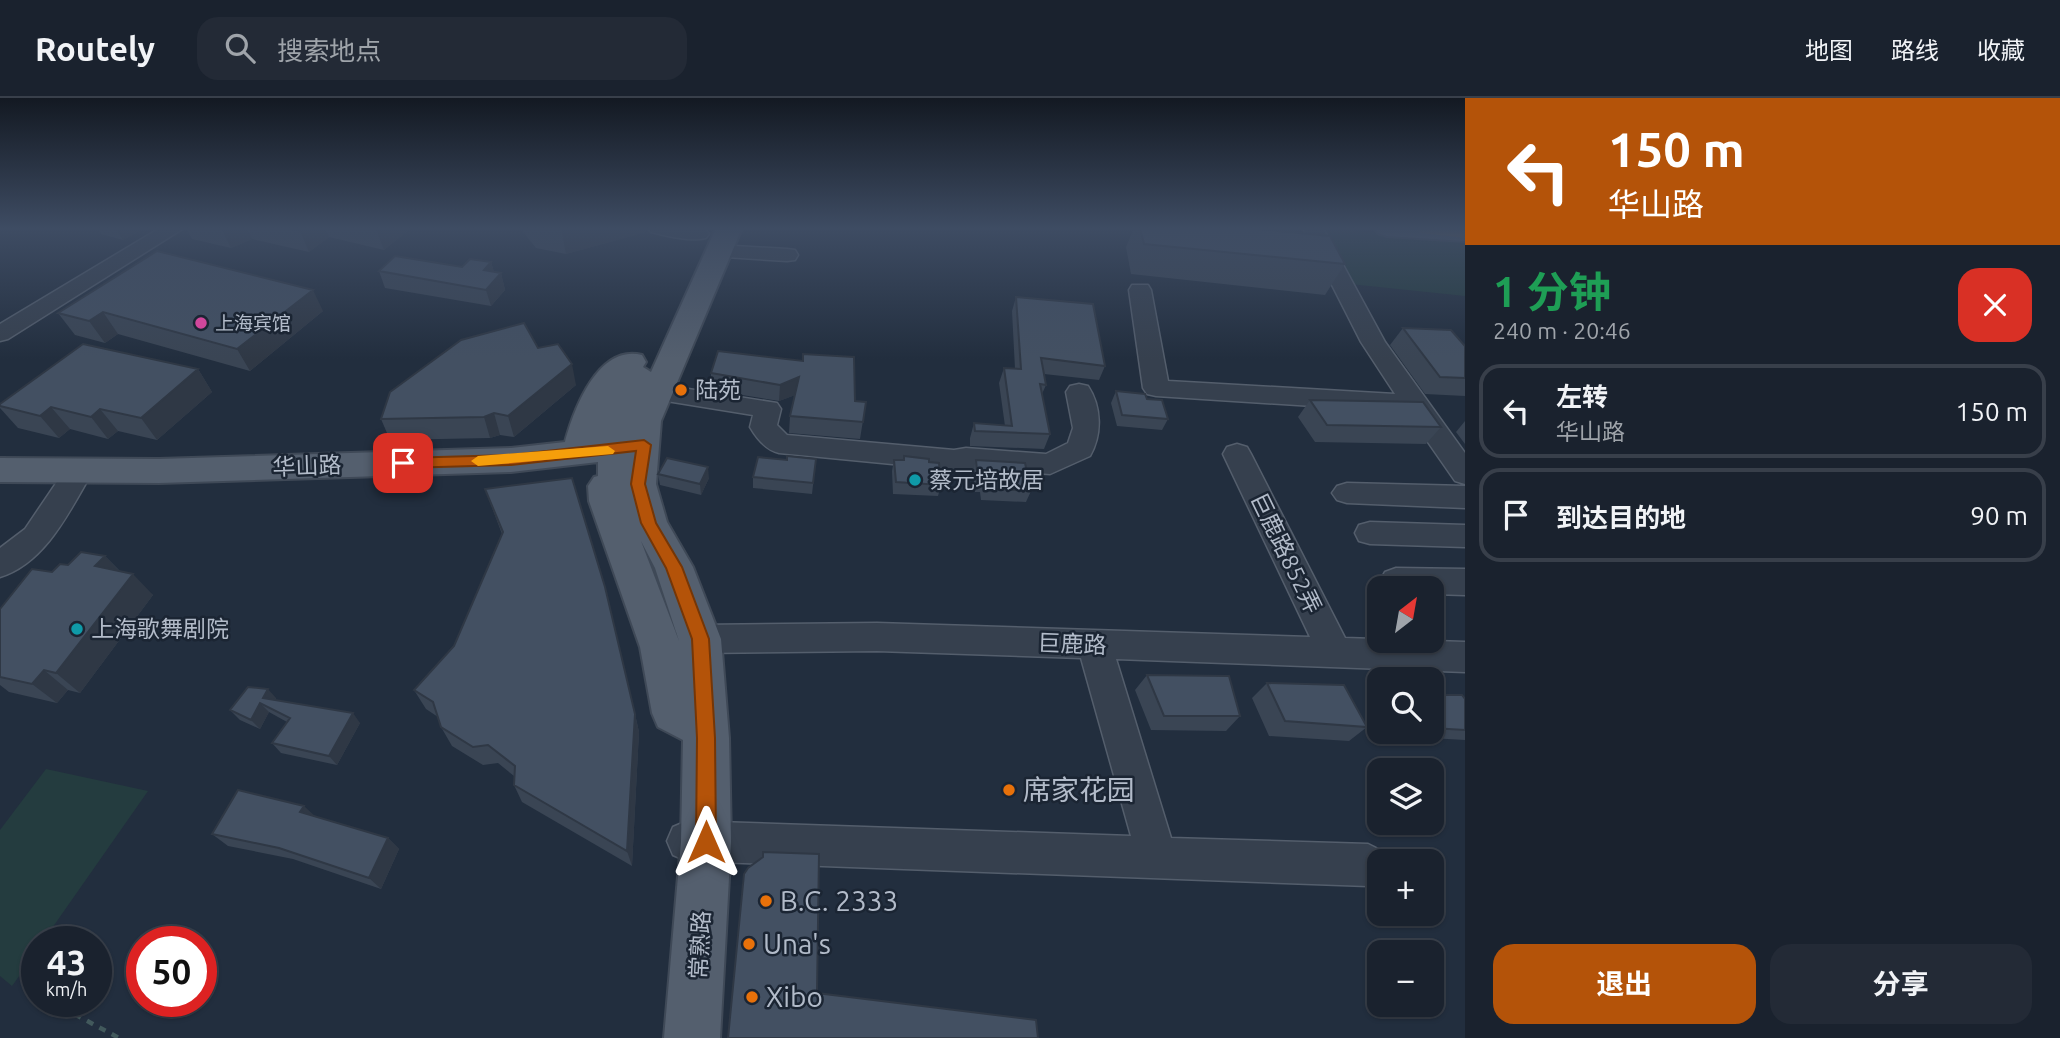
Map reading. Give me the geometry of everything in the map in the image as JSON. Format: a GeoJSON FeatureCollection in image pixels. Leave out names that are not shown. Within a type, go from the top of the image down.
{"type":"FeatureCollection","features":[{"type":"Feature","properties":{"kind":"main road"},"geometry":{"type":"LineString","coordinates":[[612,450],[620,416],[646,356],[692,272]]}},
{"type":"Feature","properties":{"kind":"main road"},"geometry":{"type":"LineString","coordinates":[[687,721],[674,713],[662,647],[607,501],[603,463],[612,450],[645,421],[699,272]]}},
{"type":"Feature","properties":{"kind":"main road","name":"华山路"},"geometry":{"type":"LineString","coordinates":[[0,470],[159,471],[511,460],[612,450]]}},
{"type":"Feature","properties":{"kind":"main road","name":"常熟路"},"geometry":{"type":"LineString","coordinates":[[612,450],[618,496],[690,642],[706,738],[695,841],[667,1038]]}},
{"type":"Feature","properties":{"kind":"main road","name":"常熟路"},"geometry":{"type":"LineString","coordinates":[[690,642],[686,697],[695,841],[692,1038]]}},
{"type":"Feature","properties":{"kind":"street"},"geometry":{"type":"LineString","coordinates":[[0,334],[102,272]]}},
{"type":"Feature","properties":{"kind":"street"},"geometry":{"type":"LineString","coordinates":[[1336,272],[1373,342],[1465,474]]}},
{"type":"Feature","properties":{"kind":"street"},"geometry":{"type":"LineString","coordinates":[[1140,290],[1156,388],[1415,404]]}},
{"type":"Feature","properties":{"kind":"street"},"geometry":{"type":"LineString","coordinates":[[657,392],[768,409],[764,427],[779,444],[954,460],[966,458],[1050,464],[1080,449],[1087,428],[1079,392]]}},
{"type":"Feature","properties":{"kind":"street","name":"巨鹿路852弄"},"geometry":{"type":"LineString","coordinates":[[1237,454],[1335,653]]}},
{"type":"Feature","properties":{"kind":"street"},"geometry":{"type":"LineString","coordinates":[[0,565],[36,537],[79,471]]}},
{"type":"Feature","properties":{"kind":"street"},"geometry":{"type":"LineString","coordinates":[[1347,493],[1465,497]]}},
{"type":"Feature","properties":{"kind":"street"},"geometry":{"type":"LineString","coordinates":[[1370,533],[1465,536]]}},
{"type":"Feature","properties":{"kind":"street"},"geometry":{"type":"LineString","coordinates":[[1444,582],[1465,582]]}},
{"type":"Feature","properties":{"kind":"street","name":"巨鹿路"},"geometry":{"type":"LineString","coordinates":[[690,642],[877,637],[1465,657]]}},
{"type":"Feature","properties":{"kind":"street"},"geometry":{"type":"LineString","coordinates":[[1094,644],[1157,857]]}},
{"type":"Feature","properties":{"kind":"street"},"geometry":{"type":"LineString","coordinates":[[695,841],[1367,865]]}},
{"type":"Feature","properties":{"kind":"path"},"geometry":{"type":"LineString","coordinates":[[80,1017],[119,1038]]}},
{"type":"Feature","properties":{"kind":"green space"},"geometry":{"type":"Polygon","coordinates":[[[1344,272],[1465,272],[1465,296],[1350,284],[1344,272]]]}},
{"type":"Feature","properties":{"kind":"green space"},"geometry":{"type":"Polygon","coordinates":[[[46,769],[148,791],[54,926],[21,926],[21,973],[12,986],[0,976],[0,830],[46,769]]]}},
{"type":"Feature","properties":{"kind":"building"},"geometry":{"type":"Polygon","coordinates":[[[124,272],[240,272],[313,290],[237,349],[103,312],[89,321],[58,313],[124,272]]]}},
{"type":"Feature","properties":{"kind":"building"},"geometry":{"type":"Polygon","coordinates":[[[384,272],[501,273],[486,290],[384,272]]]}},
{"type":"Feature","properties":{"kind":"building"},"geometry":{"type":"Polygon","coordinates":[[[1016,297],[1093,304],[1105,366],[1041,358],[1046,385],[1040,384],[1050,434],[975,431],[974,423],[1012,426],[1004,368],[1021,369],[1016,297]]]}},
{"type":"Feature","properties":{"kind":"building"},"geometry":{"type":"Polygon","coordinates":[[[524,323],[538,348],[558,344],[572,364],[508,416],[494,413],[484,417],[381,419],[390,392],[461,340],[524,323]]]}},
{"type":"Feature","properties":{"kind":"building"},"geometry":{"type":"Polygon","coordinates":[[[1403,328],[1451,330],[1465,346],[1465,378],[1440,377],[1403,328]]]}},
{"type":"Feature","properties":{"kind":"building"},"geometry":{"type":"Polygon","coordinates":[[[83,344],[198,369],[141,418],[100,409],[91,417],[51,407],[40,416],[0,406],[83,344]]]}},
{"type":"Feature","properties":{"kind":"building"},"geometry":{"type":"Polygon","coordinates":[[[718,351],[803,361],[803,354],[854,357],[855,401],[866,402],[863,422],[790,416],[799,377],[780,385],[711,373],[718,351]]]}},
{"type":"Feature","properties":{"kind":"building"},"geometry":{"type":"Polygon","coordinates":[[[1116,391],[1145,394],[1147,399],[1162,400],[1168,419],[1122,415],[1116,391]]]}},
{"type":"Feature","properties":{"kind":"building"},"geometry":{"type":"Polygon","coordinates":[[[1310,400],[1423,402],[1441,427],[1327,425],[1310,400]]]}},
{"type":"Feature","properties":{"kind":"building"},"geometry":{"type":"Polygon","coordinates":[[[787,456],[816,459],[813,483],[753,477],[758,457],[787,460],[787,456]]]}},
{"type":"Feature","properties":{"kind":"building"},"geometry":{"type":"Polygon","coordinates":[[[904,456],[939,463],[941,485],[896,482],[894,460],[904,460],[904,456]]]}},
{"type":"Feature","properties":{"kind":"building"},"geometry":{"type":"Polygon","coordinates":[[[667,458],[708,467],[700,484],[658,474],[667,458]]]}},
{"type":"Feature","properties":{"kind":"building"},"geometry":{"type":"Polygon","coordinates":[[[976,460],[1025,463],[1031,491],[985,488],[984,481],[978,481],[976,460]]]}},
{"type":"Feature","properties":{"kind":"building"},"geometry":{"type":"Polygon","coordinates":[[[572,478],[605,587],[635,714],[627,851],[514,785],[515,766],[488,745],[473,747],[441,727],[433,702],[414,690],[454,646],[503,532],[485,489],[572,478]]]}},
{"type":"Feature","properties":{"kind":"building"},"geometry":{"type":"Polygon","coordinates":[[[81,552],[105,556],[95,566],[133,574],[56,673],[44,670],[32,684],[0,677],[0,609],[32,569],[52,572],[60,564],[68,565],[81,552]]]}},
{"type":"Feature","properties":{"kind":"building"},"geometry":{"type":"Polygon","coordinates":[[[1147,675],[1229,676],[1240,716],[1164,716],[1147,675]]]}},
{"type":"Feature","properties":{"kind":"building"},"geometry":{"type":"Polygon","coordinates":[[[1267,683],[1344,685],[1367,727],[1285,721],[1267,683]]]}},
{"type":"Feature","properties":{"kind":"building"},"geometry":{"type":"Polygon","coordinates":[[[248,687],[268,689],[263,698],[353,713],[329,756],[272,743],[290,718],[260,703],[251,720],[230,710],[248,687]]]}},
{"type":"Feature","properties":{"kind":"building"},"geometry":{"type":"Polygon","coordinates":[[[1444,695],[1462,695],[1465,699],[1465,730],[1444,729],[1444,695]]]}},
{"type":"Feature","properties":{"kind":"building"},"geometry":{"type":"Polygon","coordinates":[[[238,790],[304,806],[300,812],[388,838],[369,878],[279,848],[212,834],[238,790]]]}},
{"type":"Feature","properties":{"kind":"building"},"geometry":{"type":"Polygon","coordinates":[[[763,852],[819,854],[817,993],[1036,1020],[1038,1038],[728,1038],[744,874],[763,857],[763,852]]]}},
{"type":"Feature","properties":{"kind":"slow traffic"},"geometry":{"type":"LineString","coordinates":[[478,461],[608,451]]}},
{"type":"Feature","properties":{"kind":"place","name":"上海宾馆"},"geometry":{"type":"Point","coordinates":[201,323]}},
{"type":"Feature","properties":{"kind":"place","name":"陆苑"},"geometry":{"type":"Point","coordinates":[681,390]}},
{"type":"Feature","properties":{"kind":"place","name":"蔡元培故居"},"geometry":{"type":"Point","coordinates":[915,480]}},
{"type":"Feature","properties":{"kind":"place","name":"上海歌舞剧院"},"geometry":{"type":"Point","coordinates":[77,629]}},
{"type":"Feature","properties":{"kind":"place","name":"席家花园"},"geometry":{"type":"Point","coordinates":[1009,790]}},
{"type":"Feature","properties":{"kind":"place","name":"B.C. 2333"},"geometry":{"type":"Point","coordinates":[766,901]}},
{"type":"Feature","properties":{"kind":"place","name":"Una's"},"geometry":{"type":"Point","coordinates":[749,944]}},
{"type":"Feature","properties":{"kind":"place","name":"Xibo"},"geometry":{"type":"Point","coordinates":[752,997]}},
{"type":"Feature","properties":{"kind":"route"},"geometry":{"type":"LineString","coordinates":[[403,463],[511,460],[644,445],[638,484],[649,523],[674,567],[700,639],[706,738],[706,842]]}}]}
